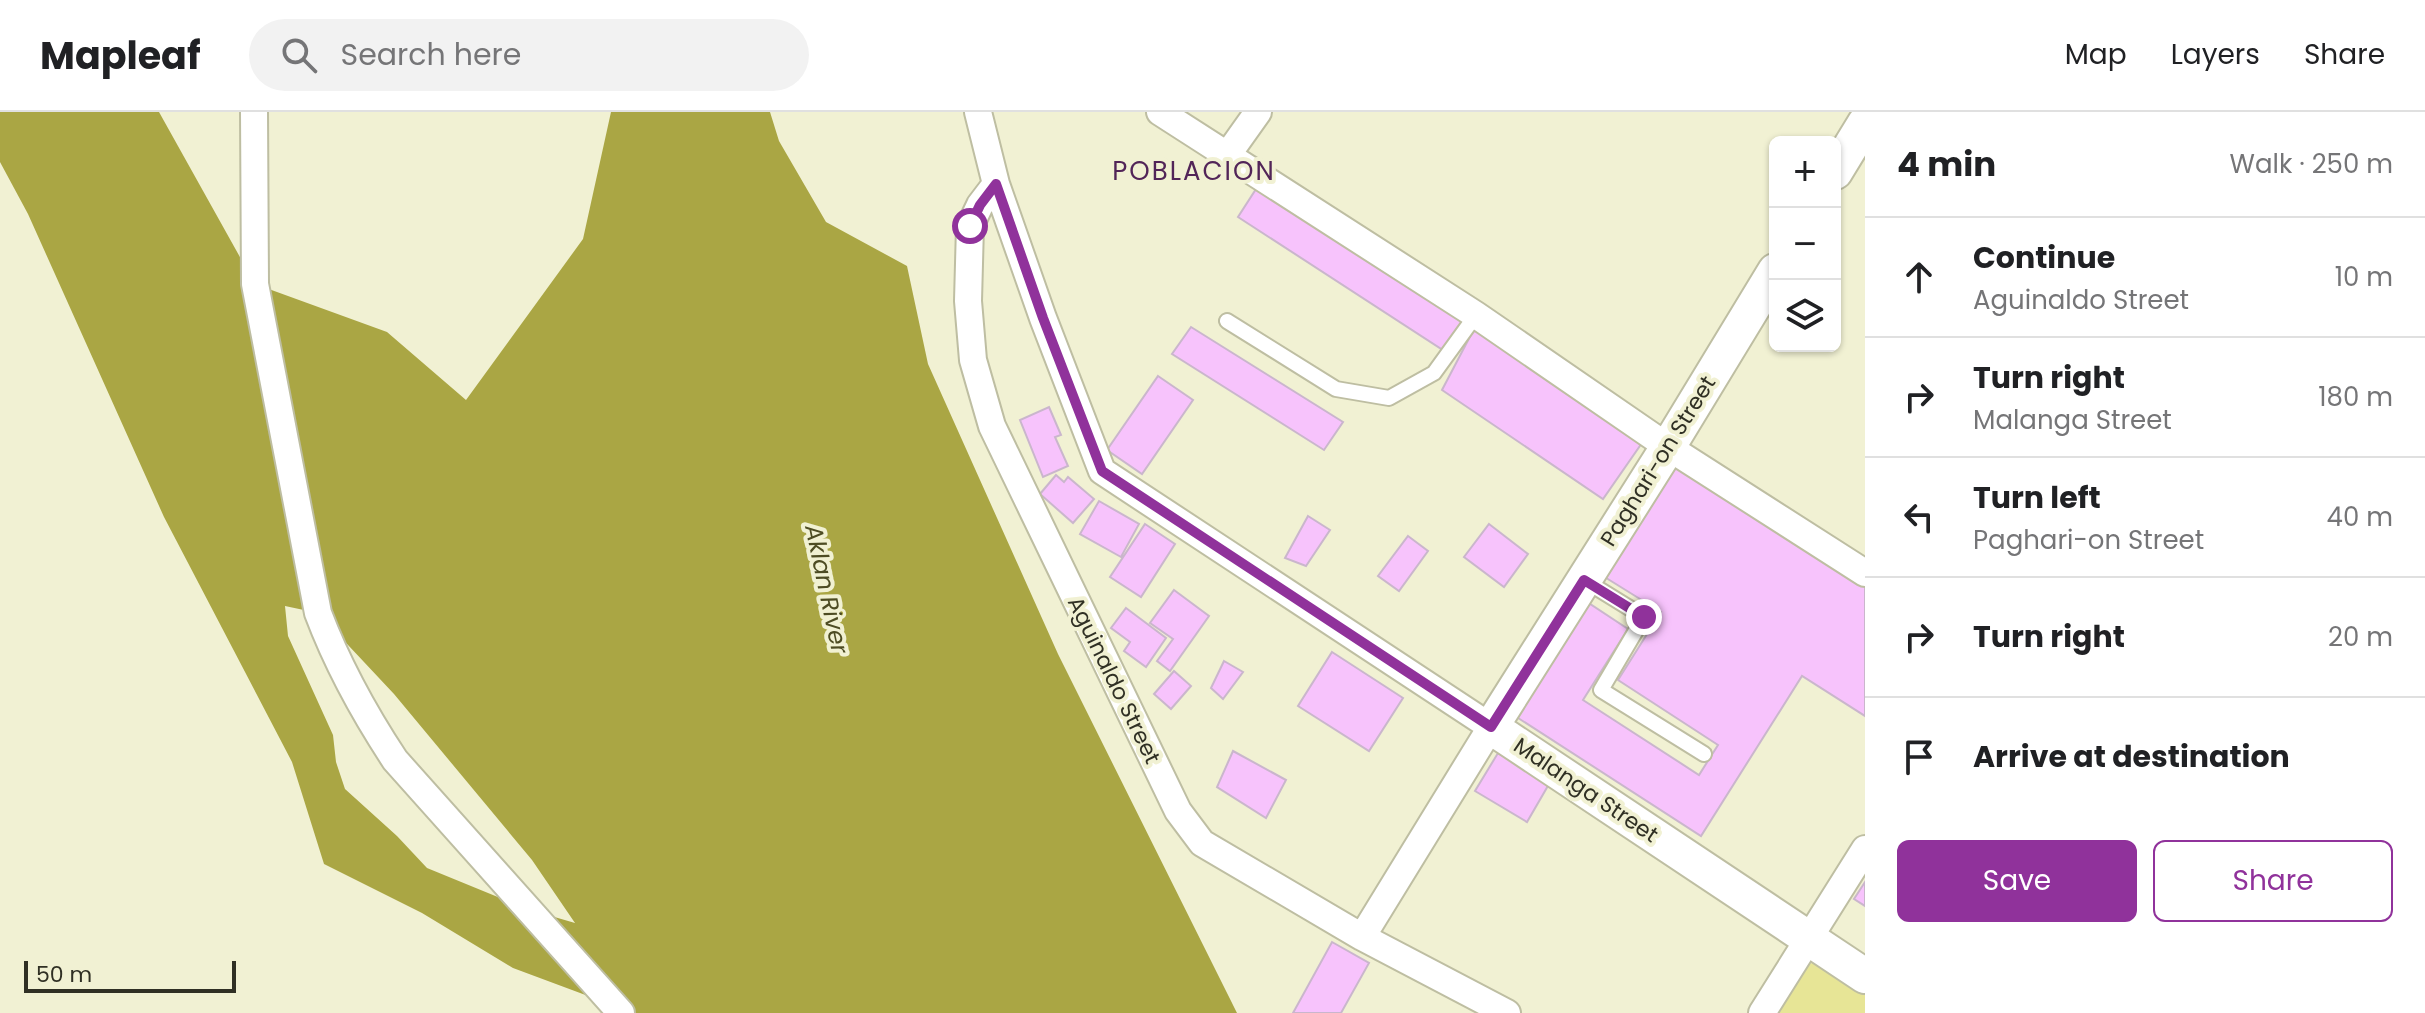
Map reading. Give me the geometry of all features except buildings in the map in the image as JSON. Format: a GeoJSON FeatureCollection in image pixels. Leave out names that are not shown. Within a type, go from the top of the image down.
{"type":"FeatureCollection","features":[{"type":"Feature","properties":{"kind":"street"},"geometry":{"type":"LineString","coordinates":[[254,112],[255,284],[318,613],[337,662],[364,713],[395,760],[621,1013]]}},
{"type":"Feature","properties":{"kind":"street","name":"Malanga Street"},"geometry":{"type":"LineString","coordinates":[[978,112],[996,184],[1102,471],[1865,976]]}},
{"type":"Feature","properties":{"kind":"street"},"geometry":{"type":"LineString","coordinates":[[1160,112],[1476,315],[1668,447],[1865,573]]}},
{"type":"Feature","properties":{"kind":"street"},"geometry":{"type":"LineString","coordinates":[[1226,157],[1258,112]]}},
{"type":"Feature","properties":{"kind":"street"},"geometry":{"type":"LineString","coordinates":[[1841,162],[1865,123]]}},
{"type":"Feature","properties":{"kind":"street","name":"Aguinaldo Street"},"geometry":{"type":"LineString","coordinates":[[996,184],[980,205],[970,226],[968,301],[973,360],[992,426],[1178,811],[1202,843],[1362,937],[1502,1012]]}},
{"type":"Feature","properties":{"kind":"street","name":"Paghari-on Street"},"geometry":{"type":"LineString","coordinates":[[1362,937],[1770,280]]}},
{"type":"Feature","properties":{"kind":"street"},"geometry":{"type":"LineString","coordinates":[[1762,1013],[1865,849]]}},
{"type":"Feature","properties":{"kind":"lane"},"geometry":{"type":"LineString","coordinates":[[1227,321],[1336,389],[1389,398],[1434,373],[1476,315]]}},
{"type":"Feature","properties":{"kind":"lane"},"geometry":{"type":"LineString","coordinates":[[1584,580],[1644,617],[1601,690],[1704,754]]}},
{"type":"Feature","properties":{"kind":"shaded area"},"geometry":{"type":"Polygon","coordinates":[[[1819,962],[1865,989],[1865,1013],[1774,1013],[1807,964],[1819,962]]]}},
{"type":"Feature","properties":{"kind":"water","name":"Aklan River"},"geometry":{"type":"Polygon","coordinates":[[[0,112],[159,112],[255,284],[387,332],[466,400],[583,239],[611,112],[770,112],[779,141],[826,222],[907,266],[928,364],[1058,654],[1237,1013],[626,1013],[615,1006],[513,968],[422,913],[324,864],[292,762],[164,517],[28,214],[0,162],[0,112]],[[285,606],[288,636],[333,735],[336,762],[345,789],[427,868],[527,909],[575,923],[532,860],[394,694],[318,613],[285,606]]]}},
{"type":"Feature","properties":{"kind":"district","name":"POBLACION"},"geometry":{"type":"Point","coordinates":[1194,171]}},
{"type":"Feature","properties":{"kind":"route"},"geometry":{"type":"LineString","coordinates":[[970,226],[980,205],[996,184],[1102,471],[1491,727],[1584,580],[1644,617]]}}]}
